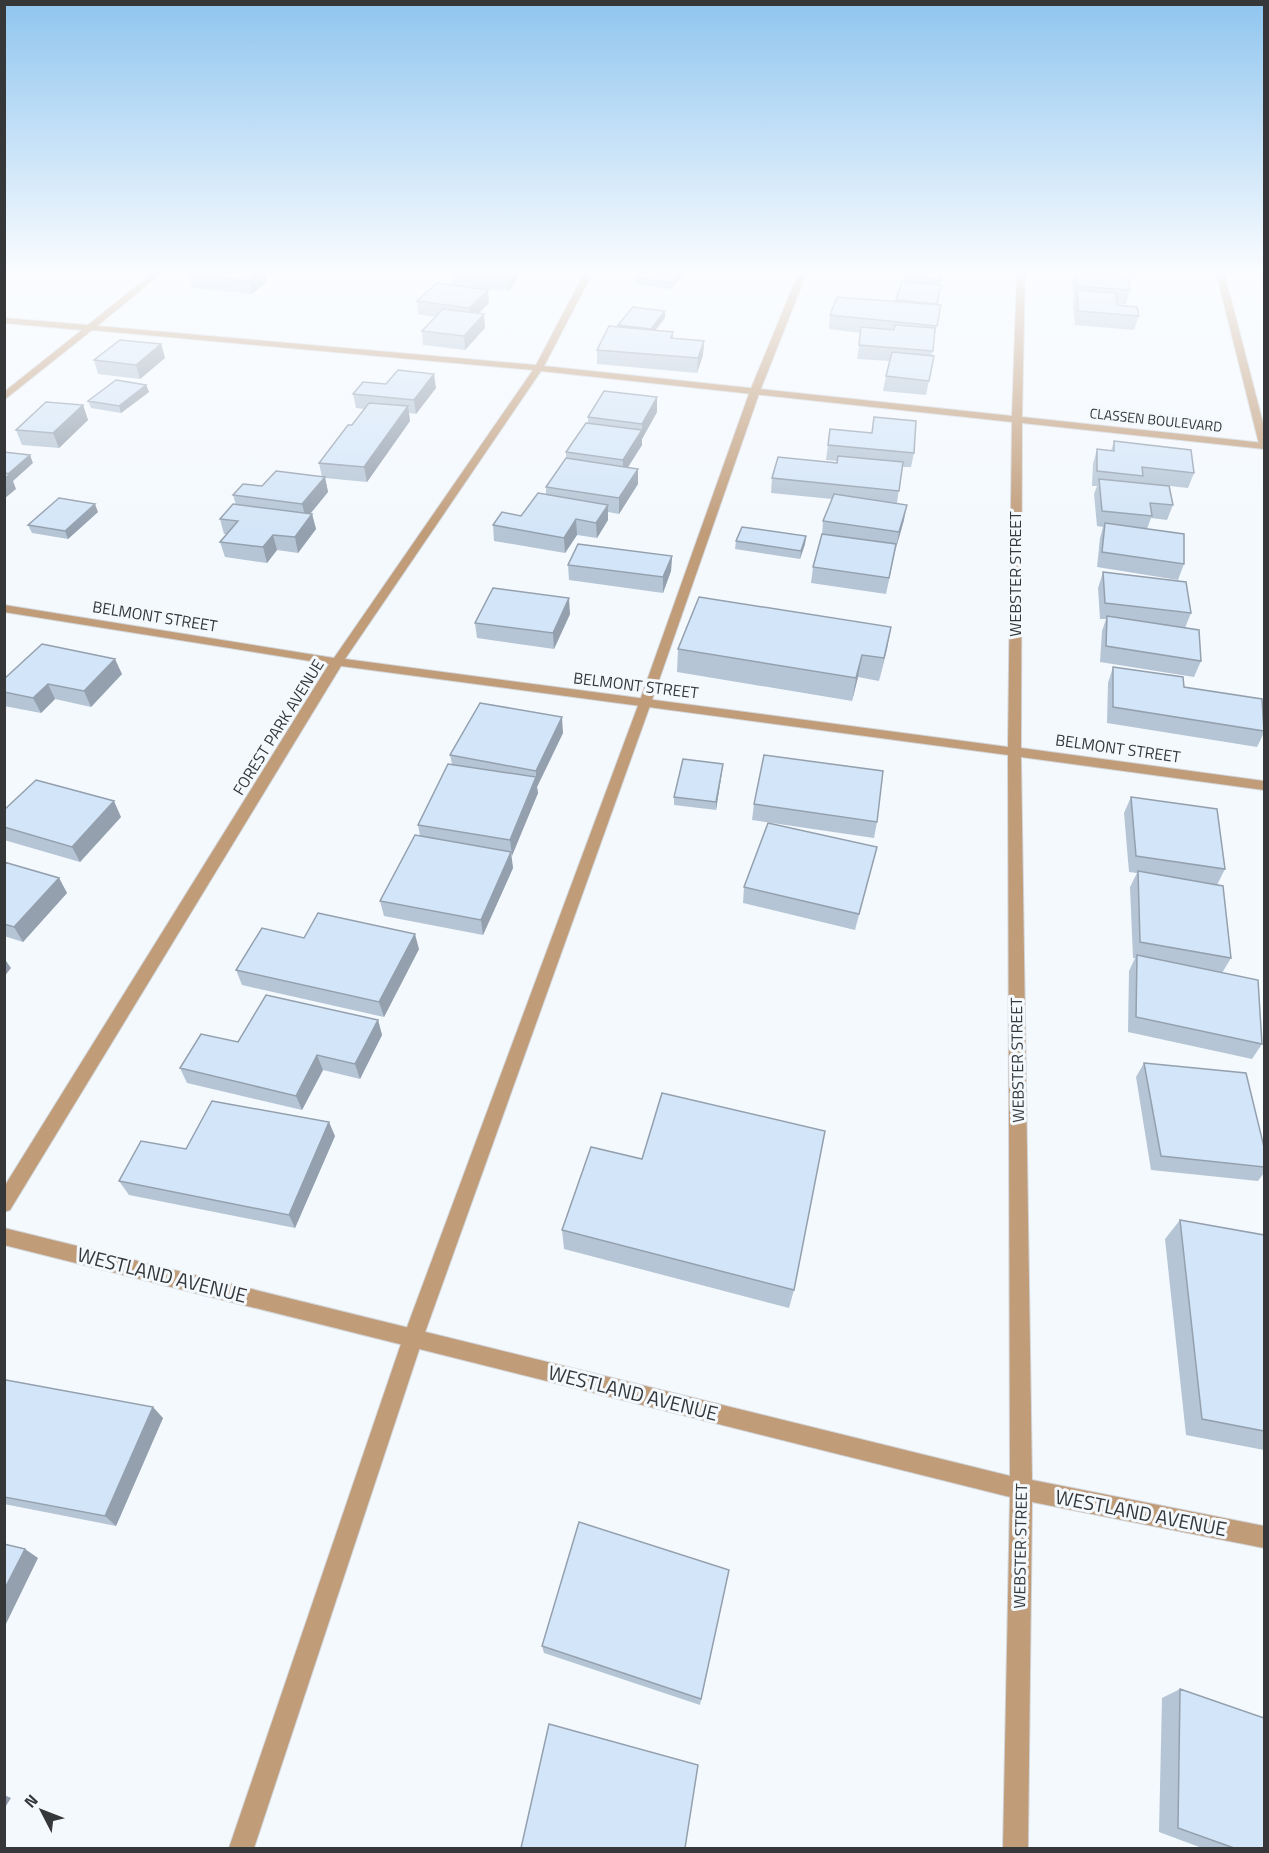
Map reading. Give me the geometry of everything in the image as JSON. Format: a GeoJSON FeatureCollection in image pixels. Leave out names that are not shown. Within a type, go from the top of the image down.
{"type":"FeatureCollection","features":[{"type":"Feature","properties":{"kind":"street"},"geometry":{"type":"LineString","coordinates":[[4,397],[53,358]]}},
{"type":"Feature","properties":{"kind":"street","name":"CLASSEN BOULEVARD"},"geometry":{"type":"LineString","coordinates":[[433,358],[1264,445]]}},
{"type":"Feature","properties":{"kind":"street","name":"FOREST PARK AVENUE"},"geometry":{"type":"LineString","coordinates":[[4,1204],[337,662],[544,358]]}},
{"type":"Feature","properties":{"kind":"street"},"geometry":{"type":"LineString","coordinates":[[241,1848],[413,1338],[768,358]]}},
{"type":"Feature","properties":{"kind":"street","name":"WEBSTER STREET"},"geometry":{"type":"LineString","coordinates":[[1016,1848],[1021,1489],[1014,751],[1018,358]]}},
{"type":"Feature","properties":{"kind":"street"},"geometry":{"type":"LineString","coordinates":[[1242,358],[1264,445]]}},
{"type":"Feature","properties":{"kind":"street","name":"BELMONT STREET"},"geometry":{"type":"LineString","coordinates":[[4,608],[337,662],[1264,785]]}},
{"type":"Feature","properties":{"kind":"street","name":"WESTLAND AVENUE"},"geometry":{"type":"LineString","coordinates":[[4,1236],[1021,1489],[1264,1537]]}},
{"type":"Feature","properties":{"kind":"building"},"geometry":{"type":"Polygon","coordinates":[[[96,358],[144,358],[136,365],[94,360],[96,358]]]}},
{"type":"Feature","properties":{"kind":"building"},"geometry":{"type":"Polygon","coordinates":[[[890,358],[934,358],[929,381],[886,376],[890,358]]]}},
{"type":"Feature","properties":{"kind":"building"},"geometry":{"type":"Polygon","coordinates":[[[398,370],[434,374],[414,400],[353,394],[363,382],[386,384],[398,370]]]}},
{"type":"Feature","properties":{"kind":"building"},"geometry":{"type":"Polygon","coordinates":[[[116,380],[146,385],[119,406],[88,401],[116,380]]]}},
{"type":"Feature","properties":{"kind":"building"},"geometry":{"type":"Polygon","coordinates":[[[604,391],[657,397],[642,424],[588,417],[604,391]]]}},
{"type":"Feature","properties":{"kind":"building"},"geometry":{"type":"Polygon","coordinates":[[[46,402],[83,405],[53,433],[16,430],[46,402]]]}},
{"type":"Feature","properties":{"kind":"building"},"geometry":{"type":"Polygon","coordinates":[[[369,403],[408,406],[364,467],[319,463],[348,425],[352,425],[369,403]]]}},
{"type":"Feature","properties":{"kind":"building"},"geometry":{"type":"Polygon","coordinates":[[[874,417],[916,421],[914,453],[828,445],[830,429],[872,433],[874,417]]]}},
{"type":"Feature","properties":{"kind":"building"},"geometry":{"type":"Polygon","coordinates":[[[586,423],[642,430],[623,460],[566,452],[586,423]]]}},
{"type":"Feature","properties":{"kind":"building"},"geometry":{"type":"Polygon","coordinates":[[[1114,441],[1191,450],[1194,473],[1142,467],[1143,476],[1097,471],[1097,449],[1114,451],[1114,441]]]}},
{"type":"Feature","properties":{"kind":"building"},"geometry":{"type":"Polygon","coordinates":[[[4,452],[30,455],[8,474],[4,473],[4,452]]]}},
{"type":"Feature","properties":{"kind":"building"},"geometry":{"type":"Polygon","coordinates":[[[838,456],[903,462],[899,491],[772,478],[778,457],[837,463],[838,456]]]}},
{"type":"Feature","properties":{"kind":"building"},"geometry":{"type":"Polygon","coordinates":[[[566,458],[638,469],[619,498],[546,487],[566,458]]]}},
{"type":"Feature","properties":{"kind":"building"},"geometry":{"type":"Polygon","coordinates":[[[276,471],[325,477],[302,504],[233,495],[243,484],[262,486],[276,471]]]}},
{"type":"Feature","properties":{"kind":"building"},"geometry":{"type":"Polygon","coordinates":[[[1099,479],[1169,486],[1173,505],[1150,503],[1152,516],[1102,511],[1099,479]]]}},
{"type":"Feature","properties":{"kind":"building"},"geometry":{"type":"Polygon","coordinates":[[[538,493],[608,505],[596,523],[576,519],[564,538],[493,525],[502,512],[521,516],[538,493]]]}},
{"type":"Feature","properties":{"kind":"building"},"geometry":{"type":"Polygon","coordinates":[[[834,494],[907,505],[899,532],[823,521],[834,494]]]}},
{"type":"Feature","properties":{"kind":"building"},"geometry":{"type":"Polygon","coordinates":[[[59,498],[95,504],[65,531],[28,525],[59,498]]]}},
{"type":"Feature","properties":{"kind":"building"},"geometry":{"type":"Polygon","coordinates":[[[233,504],[312,514],[295,537],[273,535],[263,547],[220,542],[238,521],[220,519],[233,504]]]}},
{"type":"Feature","properties":{"kind":"building"},"geometry":{"type":"Polygon","coordinates":[[[1105,523],[1184,534],[1184,564],[1102,552],[1105,523]]]}},
{"type":"Feature","properties":{"kind":"building"},"geometry":{"type":"Polygon","coordinates":[[[742,527],[806,536],[801,551],[736,541],[742,527]]]}},
{"type":"Feature","properties":{"kind":"building"},"geometry":{"type":"Polygon","coordinates":[[[822,534],[896,544],[889,578],[813,567],[822,534]]]}},
{"type":"Feature","properties":{"kind":"building"},"geometry":{"type":"Polygon","coordinates":[[[578,544],[672,556],[663,577],[568,565],[578,544]]]}},
{"type":"Feature","properties":{"kind":"building"},"geometry":{"type":"Polygon","coordinates":[[[1103,572],[1186,582],[1191,613],[1105,603],[1103,572]]]}},
{"type":"Feature","properties":{"kind":"building"},"geometry":{"type":"Polygon","coordinates":[[[493,588],[569,598],[553,633],[475,623],[493,588]]]}},
{"type":"Feature","properties":{"kind":"building"},"geometry":{"type":"Polygon","coordinates":[[[699,597],[891,627],[884,658],[862,655],[856,678],[678,649],[699,597]]]}},
{"type":"Feature","properties":{"kind":"building"},"geometry":{"type":"Polygon","coordinates":[[[1107,616],[1199,630],[1201,661],[1106,646],[1107,616]]]}},
{"type":"Feature","properties":{"kind":"building"},"geometry":{"type":"Polygon","coordinates":[[[42,644],[115,659],[84,691],[48,684],[33,698],[4,692],[4,679],[42,644]]]}},
{"type":"Feature","properties":{"kind":"building"},"geometry":{"type":"Polygon","coordinates":[[[1113,667],[1183,677],[1184,687],[1262,699],[1264,731],[1113,707],[1113,667]]]}},
{"type":"Feature","properties":{"kind":"building"},"geometry":{"type":"Polygon","coordinates":[[[480,703],[562,717],[536,771],[450,755],[480,703]]]}},
{"type":"Feature","properties":{"kind":"building"},"geometry":{"type":"Polygon","coordinates":[[[764,755],[883,771],[877,822],[754,804],[764,755]]]}},
{"type":"Feature","properties":{"kind":"building"},"geometry":{"type":"Polygon","coordinates":[[[683,759],[723,764],[716,802],[674,797],[683,759]]]}},
{"type":"Feature","properties":{"kind":"building"},"geometry":{"type":"Polygon","coordinates":[[[448,764],[536,777],[510,840],[418,825],[448,764]]]}},
{"type":"Feature","properties":{"kind":"building"},"geometry":{"type":"Polygon","coordinates":[[[36,780],[114,801],[72,847],[4,827],[4,810],[36,780]]]}},
{"type":"Feature","properties":{"kind":"building"},"geometry":{"type":"Polygon","coordinates":[[[1131,797],[1217,809],[1225,869],[1136,856],[1131,797]]]}},
{"type":"Feature","properties":{"kind":"building"},"geometry":{"type":"Polygon","coordinates":[[[768,823],[877,847],[859,914],[744,887],[768,823]]]}},
{"type":"Feature","properties":{"kind":"building"},"geometry":{"type":"Polygon","coordinates":[[[415,835],[511,852],[481,920],[380,901],[415,835]]]}},
{"type":"Feature","properties":{"kind":"building"},"geometry":{"type":"Polygon","coordinates":[[[4,862],[59,878],[14,927],[4,924],[4,862]]]}},
{"type":"Feature","properties":{"kind":"building"},"geometry":{"type":"Polygon","coordinates":[[[1138,871],[1223,886],[1231,958],[1140,942],[1138,871]]]}},
{"type":"Feature","properties":{"kind":"building"},"geometry":{"type":"Polygon","coordinates":[[[318,913],[415,934],[379,1002],[236,970],[262,928],[304,938],[318,913]]]}},
{"type":"Feature","properties":{"kind":"building"},"geometry":{"type":"Polygon","coordinates":[[[1137,955],[1258,980],[1262,1044],[1136,1017],[1137,955]]]}},
{"type":"Feature","properties":{"kind":"building"},"geometry":{"type":"Polygon","coordinates":[[[266,995],[378,1020],[355,1064],[317,1055],[296,1096],[180,1068],[201,1034],[238,1042],[266,995]]]}},
{"type":"Feature","properties":{"kind":"building"},"geometry":{"type":"Polygon","coordinates":[[[1144,1063],[1246,1073],[1264,1147],[1264,1167],[1161,1156],[1144,1063]]]}},
{"type":"Feature","properties":{"kind":"building"},"geometry":{"type":"Polygon","coordinates":[[[662,1093],[825,1131],[794,1290],[562,1230],[591,1147],[642,1159],[662,1093]]]}},
{"type":"Feature","properties":{"kind":"building"},"geometry":{"type":"Polygon","coordinates":[[[212,1101],[329,1122],[289,1215],[119,1181],[141,1141],[186,1149],[212,1101]]]}},
{"type":"Feature","properties":{"kind":"building"},"geometry":{"type":"Polygon","coordinates":[[[1180,1220],[1264,1235],[1264,1431],[1202,1419],[1180,1220]]]}},
{"type":"Feature","properties":{"kind":"building"},"geometry":{"type":"Polygon","coordinates":[[[6,1380],[153,1407],[105,1516],[4,1497],[4,1383],[6,1380]]]}},
{"type":"Feature","properties":{"kind":"building"},"geometry":{"type":"Polygon","coordinates":[[[579,1522],[729,1570],[701,1699],[542,1646],[579,1522]]]}},
{"type":"Feature","properties":{"kind":"building"},"geometry":{"type":"Polygon","coordinates":[[[4,1544],[25,1549],[4,1590],[4,1544]]]}},
{"type":"Feature","properties":{"kind":"building"},"geometry":{"type":"Polygon","coordinates":[[[1180,1689],[1264,1718],[1264,1848],[1234,1848],[1178,1828],[1180,1689]]]}},
{"type":"Feature","properties":{"kind":"building"},"geometry":{"type":"Polygon","coordinates":[[[549,1724],[698,1765],[685,1848],[521,1848],[549,1724]]]}}]}
